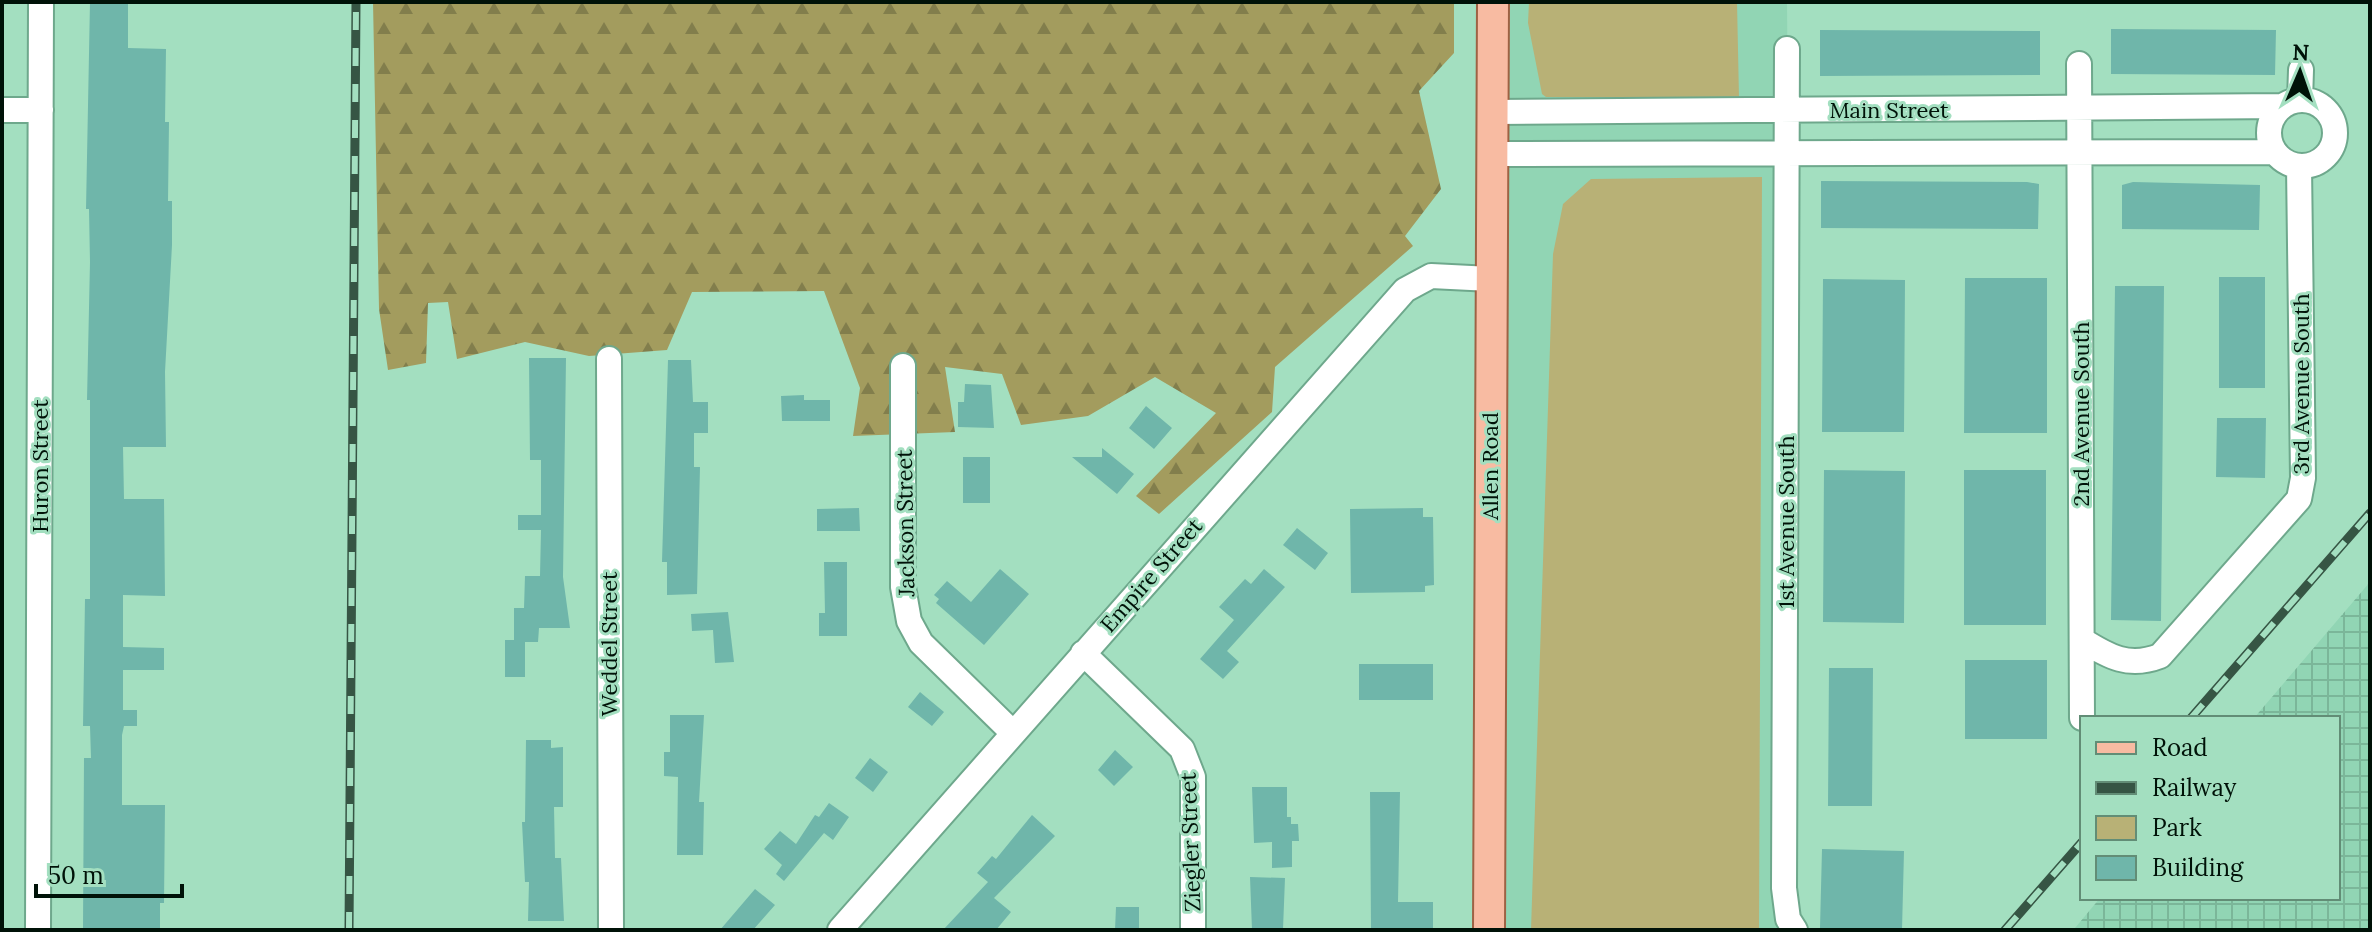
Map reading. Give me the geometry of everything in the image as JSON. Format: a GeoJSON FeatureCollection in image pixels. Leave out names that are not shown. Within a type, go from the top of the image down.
{"type":"FeatureCollection","features":[{"type":"Feature","properties":{"kind":"main road","name":"Allen Road"},"geometry":{"type":"LineString","coordinates":[[1489,930],[1493,2]]}},
{"type":"Feature","properties":{"kind":"street","name":"Huron Street"},"geometry":{"type":"LineString","coordinates":[[38,930],[41,2]]}},
{"type":"Feature","properties":{"kind":"street","name":"1st Avenue South"},"geometry":{"type":"LineString","coordinates":[[1787,49],[1784,888],[1788,919],[1795,930]]}},
{"type":"Feature","properties":{"kind":"street","name":"2nd Avenue South"},"geometry":{"type":"LineString","coordinates":[[2079,64],[2082,716]]}},
{"type":"Feature","properties":{"kind":"street"},"geometry":{"type":"LineString","coordinates":[[2292,103],[2301,70]]}},
{"type":"Feature","properties":{"kind":"street"},"geometry":{"type":"LineString","coordinates":[[2292,103],[2323,106],[2331,115],[2336,136],[2330,152],[2321,160],[2299,166],[2283,160],[2275,152],[2269,132],[2275,114],[2292,103]]}},
{"type":"Feature","properties":{"kind":"street","name":"Main Street"},"geometry":{"type":"LineString","coordinates":[[1494,112],[2079,109],[2292,103]]}},
{"type":"Feature","properties":{"kind":"street"},"geometry":{"type":"LineString","coordinates":[[2,110],[41,110]]}},
{"type":"Feature","properties":{"kind":"street"},"geometry":{"type":"LineString","coordinates":[[1659,153],[1660,112]]}},
{"type":"Feature","properties":{"kind":"street","name":"Main Street"},"geometry":{"type":"LineString","coordinates":[[1494,154],[2275,152]]}},
{"type":"Feature","properties":{"kind":"street","name":"3rd Avenue South"},"geometry":{"type":"LineString","coordinates":[[2082,640],[2110,657],[2140,663],[2160,656],[2299,499],[2303,478],[2299,166]]}},
{"type":"Feature","properties":{"kind":"street","name":"Empire Street"},"geometry":{"type":"LineString","coordinates":[[840,930],[1405,290],[1431,276],[1491,279]]}},
{"type":"Feature","properties":{"kind":"street","name":"Weddel Street"},"geometry":{"type":"LineString","coordinates":[[609,359],[611,930]]}},
{"type":"Feature","properties":{"kind":"street","name":"Jackson Street"},"geometry":{"type":"LineString","coordinates":[[903,366],[903,587],[909,621],[921,643],[1013,733]]}},
{"type":"Feature","properties":{"kind":"street","name":"Ziegler Street"},"geometry":{"type":"LineString","coordinates":[[1083,653],[1182,749],[1189,763],[1193,777],[1193,930]]}},
{"type":"Feature","properties":{"kind":"shaded area"},"geometry":{"type":"Polygon","coordinates":[[[1493,2],[1787,2],[1795,930],[1489,930],[1493,2]]]}},
{"type":"Feature","properties":{"kind":"shaded area"},"geometry":{"type":"Polygon","coordinates":[[[2370,582],[2370,930],[2075,928],[2098,900],[2340,900],[2340,716],[2256,716],[2370,582]]]}},
{"type":"Feature","properties":{"kind":"green space"},"geometry":{"type":"Polygon","coordinates":[[[373,2],[1454,2],[1454,53],[1419,91],[1441,189],[1405,236],[1413,246],[1275,367],[1272,412],[1159,514],[1136,496],[1216,413],[1155,377],[1088,416],[1021,425],[1002,374],[945,367],[955,432],[853,436],[860,388],[824,291],[692,292],[667,350],[589,356],[525,342],[457,359],[448,302],[428,303],[426,363],[388,370],[379,309],[373,2]]]}},
{"type":"Feature","properties":{"kind":"green space"},"geometry":{"type":"Polygon","coordinates":[[[1529,2],[1737,2],[1739,98],[1546,97],[1542,94],[1528,23],[1529,2]]]}},
{"type":"Feature","properties":{"kind":"green space"},"geometry":{"type":"Polygon","coordinates":[[[1762,177],[1759,930],[1531,930],[1553,254],[1563,204],[1591,179],[1762,177]]]}},
{"type":"Feature","properties":{"kind":"building"},"geometry":{"type":"Polygon","coordinates":[[[90,2],[128,2],[128,48],[166,49],[165,122],[169,122],[168,201],[172,201],[172,245],[165,372],[166,447],[123,447],[124,499],[164,499],[165,596],[123,595],[123,647],[164,648],[164,670],[123,670],[123,710],[137,710],[137,726],[124,726],[122,735],[122,805],[165,805],[164,903],[160,903],[160,930],[83,929],[84,758],[91,758],[90,726],[83,726],[85,599],[90,599],[90,400],[87,400],[90,262],[89,209],[86,209],[90,2]]]}},
{"type":"Feature","properties":{"kind":"building"},"geometry":{"type":"Polygon","coordinates":[[[2111,29],[2276,30],[2275,75],[2111,74],[2111,29]]]}},
{"type":"Feature","properties":{"kind":"building"},"geometry":{"type":"Polygon","coordinates":[[[1820,30],[2040,31],[2040,75],[1820,76],[1820,30]]]}},
{"type":"Feature","properties":{"kind":"building"},"geometry":{"type":"Polygon","coordinates":[[[1821,181],[2039,184],[2038,229],[1821,228],[1821,181]]]}},
{"type":"Feature","properties":{"kind":"building"},"geometry":{"type":"Polygon","coordinates":[[[2133,182],[2260,185],[2259,230],[2122,229],[2122,185],[2133,182]]]}},
{"type":"Feature","properties":{"kind":"building"},"geometry":{"type":"Polygon","coordinates":[[[2219,277],[2265,277],[2265,388],[2219,388],[2219,277]]]}},
{"type":"Feature","properties":{"kind":"building"},"geometry":{"type":"Polygon","coordinates":[[[1965,278],[2047,278],[2047,433],[1964,433],[1965,278]]]}},
{"type":"Feature","properties":{"kind":"building"},"geometry":{"type":"Polygon","coordinates":[[[1823,279],[1905,280],[1904,432],[1822,432],[1823,279]]]}},
{"type":"Feature","properties":{"kind":"building"},"geometry":{"type":"Polygon","coordinates":[[[2115,286],[2164,286],[2161,621],[2111,620],[2115,286]]]}},
{"type":"Feature","properties":{"kind":"building"},"geometry":{"type":"Polygon","coordinates":[[[529,358],[566,358],[563,577],[570,628],[539,628],[538,642],[525,642],[525,677],[505,677],[505,640],[514,640],[514,608],[524,608],[525,576],[540,576],[541,530],[518,530],[518,515],[541,515],[541,460],[530,460],[529,358]]]}},
{"type":"Feature","properties":{"kind":"building"},"geometry":{"type":"Polygon","coordinates":[[[668,360],[691,360],[693,402],[708,402],[708,433],[694,433],[694,467],[700,467],[697,594],[667,595],[667,562],[662,562],[668,360]]]}},
{"type":"Feature","properties":{"kind":"building"},"geometry":{"type":"Polygon","coordinates":[[[965,384],[991,385],[994,428],[958,427],[958,402],[964,402],[965,384]]]}},
{"type":"Feature","properties":{"kind":"building"},"geometry":{"type":"Polygon","coordinates":[[[804,395],[804,400],[830,400],[830,421],[782,421],[781,396],[804,395]]]}},
{"type":"Feature","properties":{"kind":"building"},"geometry":{"type":"Polygon","coordinates":[[[1146,406],[1172,428],[1154,449],[1129,428],[1146,406]]]}},
{"type":"Feature","properties":{"kind":"building"},"geometry":{"type":"Polygon","coordinates":[[[2217,418],[2266,418],[2265,478],[2216,477],[2217,418]]]}},
{"type":"Feature","properties":{"kind":"building"},"geometry":{"type":"Polygon","coordinates":[[[1102,448],[1134,474],[1117,494],[1072,457],[1102,457],[1102,448]]]}},
{"type":"Feature","properties":{"kind":"building"},"geometry":{"type":"Polygon","coordinates":[[[963,457],[990,457],[990,503],[963,503],[963,457]]]}},
{"type":"Feature","properties":{"kind":"building"},"geometry":{"type":"Polygon","coordinates":[[[1824,470],[1905,471],[1904,623],[1823,622],[1824,470]]]}},
{"type":"Feature","properties":{"kind":"building"},"geometry":{"type":"Polygon","coordinates":[[[1964,470],[2046,470],[2046,625],[1964,625],[1964,470]]]}},
{"type":"Feature","properties":{"kind":"building"},"geometry":{"type":"Polygon","coordinates":[[[859,508],[860,531],[817,531],[817,509],[859,508]]]}},
{"type":"Feature","properties":{"kind":"building"},"geometry":{"type":"Polygon","coordinates":[[[1423,508],[1423,517],[1433,517],[1434,585],[1425,586],[1425,592],[1351,593],[1350,509],[1423,508]]]}},
{"type":"Feature","properties":{"kind":"building"},"geometry":{"type":"Polygon","coordinates":[[[1297,528],[1328,553],[1315,570],[1283,545],[1297,528]]]}},
{"type":"Feature","properties":{"kind":"building"},"geometry":{"type":"Polygon","coordinates":[[[824,562],[847,562],[847,636],[819,636],[819,613],[825,613],[824,562]]]}},
{"type":"Feature","properties":{"kind":"building"},"geometry":{"type":"Polygon","coordinates":[[[1000,569],[1029,594],[984,645],[936,603],[939,599],[934,595],[947,581],[971,602],[1000,569]]]}},
{"type":"Feature","properties":{"kind":"building"},"geometry":{"type":"Polygon","coordinates":[[[1264,569],[1285,587],[1227,651],[1239,662],[1223,679],[1200,659],[1234,620],[1219,607],[1245,579],[1251,584],[1264,569]]]}},
{"type":"Feature","properties":{"kind":"building"},"geometry":{"type":"Polygon","coordinates":[[[728,612],[734,662],[715,663],[713,630],[692,631],[691,614],[728,612]]]}},
{"type":"Feature","properties":{"kind":"building"},"geometry":{"type":"Polygon","coordinates":[[[1965,660],[2047,660],[2047,739],[1965,739],[1965,660]]]}},
{"type":"Feature","properties":{"kind":"building"},"geometry":{"type":"Polygon","coordinates":[[[1359,664],[1433,664],[1433,700],[1359,700],[1359,664]]]}},
{"type":"Feature","properties":{"kind":"building"},"geometry":{"type":"Polygon","coordinates":[[[1829,668],[1873,668],[1872,806],[1828,806],[1829,668]]]}},
{"type":"Feature","properties":{"kind":"building"},"geometry":{"type":"Polygon","coordinates":[[[920,692],[944,712],[932,726],[908,707],[920,692]]]}},
{"type":"Feature","properties":{"kind":"building"},"geometry":{"type":"Polygon","coordinates":[[[670,715],[704,715],[699,802],[704,802],[703,855],[677,855],[678,777],[664,776],[664,752],[670,752],[670,715]]]}},
{"type":"Feature","properties":{"kind":"building"},"geometry":{"type":"Polygon","coordinates":[[[526,740],[551,740],[551,748],[563,747],[563,807],[554,807],[555,858],[561,858],[564,921],[528,921],[529,882],[525,882],[522,822],[525,822],[526,740]]]}},
{"type":"Feature","properties":{"kind":"building"},"geometry":{"type":"Polygon","coordinates":[[[1115,750],[1133,767],[1114,786],[1098,770],[1115,750]]]}},
{"type":"Feature","properties":{"kind":"building"},"geometry":{"type":"Polygon","coordinates":[[[870,758],[888,772],[873,792],[855,778],[870,758]]]}},
{"type":"Feature","properties":{"kind":"building"},"geometry":{"type":"Polygon","coordinates":[[[1252,787],[1287,787],[1287,817],[1291,817],[1291,824],[1298,824],[1299,841],[1292,841],[1292,867],[1272,868],[1272,842],[1254,843],[1252,787]]]}},
{"type":"Feature","properties":{"kind":"building"},"geometry":{"type":"Polygon","coordinates":[[[1370,792],[1400,792],[1398,902],[1433,902],[1433,928],[1371,928],[1370,792]]]}},
{"type":"Feature","properties":{"kind":"building"},"geometry":{"type":"Polygon","coordinates":[[[829,803],[849,817],[833,840],[824,833],[784,881],[776,874],[782,865],[764,849],[780,831],[796,844],[815,815],[819,817],[829,803]]]}},
{"type":"Feature","properties":{"kind":"building"},"geometry":{"type":"Polygon","coordinates":[[[1032,815],[1055,836],[994,898],[1011,912],[996,930],[943,930],[988,882],[977,873],[992,856],[996,859],[1032,815]]]}},
{"type":"Feature","properties":{"kind":"building"},"geometry":{"type":"Polygon","coordinates":[[[1822,849],[1904,851],[1902,930],[1820,928],[1822,849]]]}},
{"type":"Feature","properties":{"kind":"building"},"geometry":{"type":"Polygon","coordinates":[[[1250,877],[1285,878],[1283,929],[1252,930],[1250,877]]]}},
{"type":"Feature","properties":{"kind":"building"},"geometry":{"type":"Polygon","coordinates":[[[755,889],[775,905],[753,930],[720,930],[755,889]]]}},
{"type":"Feature","properties":{"kind":"building"},"geometry":{"type":"Polygon","coordinates":[[[1116,907],[1139,907],[1139,930],[1115,930],[1116,907]]]}},
{"type":"Feature","properties":{"kind":"railway"},"geometry":{"type":"LineString","coordinates":[[349,930],[356,2]]}},
{"type":"Feature","properties":{"kind":"railway"},"geometry":{"type":"LineString","coordinates":[[2193,716],[2370,513]]}},
{"type":"Feature","properties":{"kind":"railway"},"geometry":{"type":"LineString","coordinates":[[2005,930],[2080,844]]}}]}
